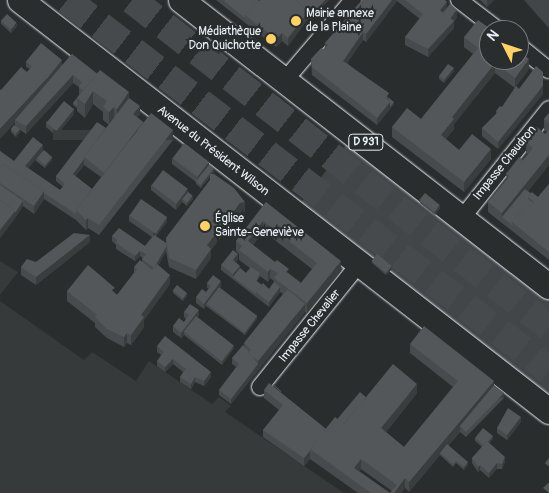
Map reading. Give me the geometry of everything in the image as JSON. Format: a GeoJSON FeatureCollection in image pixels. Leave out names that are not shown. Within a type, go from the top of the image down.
{"type":"FeatureCollection","features":[{"type":"Feature","properties":{"kind":"main road","name":"D 931"},"geometry":{"type":"LineString","coordinates":[[182,0],[549,286]]}},
{"type":"Feature","properties":{"kind":"main road","name":"Avenue du Président Wilson"},"geometry":{"type":"LineString","coordinates":[[27,2],[549,411]]}},
{"type":"Feature","properties":{"kind":"street"},"geometry":{"type":"LineString","coordinates":[[285,80],[353,0]]}},
{"type":"Feature","properties":{"kind":"street"},"geometry":{"type":"LineString","coordinates":[[459,0],[485,20]]}},
{"type":"Feature","properties":{"kind":"street"},"geometry":{"type":"LineString","coordinates":[[529,54],[549,70]]}},
{"type":"Feature","properties":{"kind":"street","name":"Impasse Chaudron"},"geometry":{"type":"LineString","coordinates":[[462,218],[549,109]]}},
{"type":"Feature","properties":{"kind":"street","name":"Impasse Chevalier"},"geometry":{"type":"LineString","coordinates":[[260,387],[359,264]]}},
{"type":"Feature","properties":{"kind":"shaded area"},"geometry":{"type":"Polygon","coordinates":[[[524,0],[549,0],[549,28],[546,25],[524,0]]]}},
{"type":"Feature","properties":{"kind":"shaded area"},"geometry":{"type":"Polygon","coordinates":[[[350,140],[549,296],[549,404],[297,208],[350,140]]]}},
{"type":"Feature","properties":{"kind":"shaded area"},"geometry":{"type":"Polygon","coordinates":[[[0,261],[18,272],[0,295],[0,261]]]}},
{"type":"Feature","properties":{"kind":"shaded area"},"geometry":{"type":"Polygon","coordinates":[[[0,301],[84,360],[92,352],[136,381],[149,361],[212,404],[219,397],[231,406],[225,412],[344,493],[0,493],[0,301]]]}},
{"type":"Feature","properties":{"kind":"building"},"geometry":{"type":"Polygon","coordinates":[[[260,0],[296,0],[308,12],[288,38],[282,33],[276,39],[245,15],[260,0]]]}},
{"type":"Feature","properties":{"kind":"building"},"geometry":{"type":"Polygon","coordinates":[[[296,0],[325,0],[310,16],[296,0]]]}},
{"type":"Feature","properties":{"kind":"building"},"geometry":{"type":"Polygon","coordinates":[[[362,0],[392,0],[366,34],[363,32],[343,61],[389,93],[386,98],[390,102],[377,118],[312,67],[311,59],[321,48],[324,50],[328,45],[325,43],[362,0]]]}},
{"type":"Feature","properties":{"kind":"building"},"geometry":{"type":"Polygon","coordinates":[[[405,0],[445,0],[447,2],[440,10],[443,13],[450,4],[457,10],[450,18],[454,21],[428,49],[405,37],[423,14],[405,0]]]}},
{"type":"Feature","properties":{"kind":"building"},"geometry":{"type":"Polygon","coordinates":[[[224,1],[259,1],[245,15],[245,18],[224,1]]]}},
{"type":"Feature","properties":{"kind":"building"},"geometry":{"type":"Polygon","coordinates":[[[7,14],[17,23],[11,29],[1,21],[7,14]]]}},
{"type":"Feature","properties":{"kind":"building"},"geometry":{"type":"Polygon","coordinates":[[[479,21],[479,70],[489,70],[452,117],[454,119],[441,135],[459,150],[472,134],[491,149],[464,182],[392,127],[407,108],[421,119],[478,48],[464,37],[479,21]]]}},
{"type":"Feature","properties":{"kind":"building"},"geometry":{"type":"Polygon","coordinates":[[[41,43],[62,60],[47,79],[26,62],[41,43]]]}},
{"type":"Feature","properties":{"kind":"building"},"geometry":{"type":"Polygon","coordinates":[[[72,54],[97,74],[83,90],[79,87],[82,82],[73,75],[26,126],[15,120],[72,54]]]}},
{"type":"Feature","properties":{"kind":"building"},"geometry":{"type":"Polygon","coordinates":[[[448,64],[454,68],[444,80],[439,76],[448,64]]]}},
{"type":"Feature","properties":{"kind":"building"},"geometry":{"type":"Polygon","coordinates":[[[32,66],[47,78],[0,129],[0,89],[21,67],[27,72],[32,66]]]}},
{"type":"Feature","properties":{"kind":"building"},"geometry":{"type":"Polygon","coordinates":[[[536,66],[543,72],[543,86],[498,142],[482,128],[498,112],[496,111],[500,106],[502,107],[516,86],[519,89],[536,66]]]}},
{"type":"Feature","properties":{"kind":"building"},"geometry":{"type":"Polygon","coordinates":[[[100,70],[129,92],[117,109],[114,107],[109,112],[103,107],[107,101],[93,91],[85,104],[77,98],[100,70]]]}},
{"type":"Feature","properties":{"kind":"building"},"geometry":{"type":"Polygon","coordinates":[[[504,70],[521,70],[515,78],[504,70]]]}},
{"type":"Feature","properties":{"kind":"building"},"geometry":{"type":"Polygon","coordinates":[[[129,98],[140,106],[133,114],[143,122],[104,173],[84,157],[129,98]]]}},
{"type":"Feature","properties":{"kind":"building"},"geometry":{"type":"Polygon","coordinates":[[[389,98],[394,102],[390,107],[388,100],[389,98]]]}},
{"type":"Feature","properties":{"kind":"building"},"geometry":{"type":"Polygon","coordinates":[[[64,101],[74,109],[56,131],[46,123],[64,101]]]}},
{"type":"Feature","properties":{"kind":"building"},"geometry":{"type":"Polygon","coordinates":[[[151,113],[173,130],[99,225],[88,218],[86,220],[76,210],[151,113]]]}},
{"type":"Feature","properties":{"kind":"building"},"geometry":{"type":"Polygon","coordinates":[[[549,113],[549,123],[544,119],[549,113]]]}},
{"type":"Feature","properties":{"kind":"building"},"geometry":{"type":"Polygon","coordinates":[[[97,122],[106,128],[73,174],[92,189],[76,210],[76,214],[3,164],[0,168],[0,151],[14,161],[33,137],[43,145],[25,166],[60,190],[65,184],[56,176],[97,122]]]}},
{"type":"Feature","properties":{"kind":"building"},"geometry":{"type":"Polygon","coordinates":[[[14,125],[20,129],[16,134],[11,129],[14,125]]]}},
{"type":"Feature","properties":{"kind":"building"},"geometry":{"type":"Polygon","coordinates":[[[537,127],[545,134],[549,130],[549,155],[502,213],[488,202],[533,148],[526,142],[537,127]]]}},
{"type":"Feature","properties":{"kind":"building"},"geometry":{"type":"Polygon","coordinates":[[[184,143],[209,162],[197,177],[173,158],[184,143]]]}},
{"type":"Feature","properties":{"kind":"building"},"geometry":{"type":"Polygon","coordinates":[[[44,150],[52,157],[45,166],[37,158],[44,150]]]}},
{"type":"Feature","properties":{"kind":"building"},"geometry":{"type":"Polygon","coordinates":[[[519,157],[523,160],[510,177],[506,174],[519,157]]]}},
{"type":"Feature","properties":{"kind":"building"},"geometry":{"type":"Polygon","coordinates":[[[3,164],[44,191],[34,206],[0,183],[0,168],[3,164]]]}},
{"type":"Feature","properties":{"kind":"building"},"geometry":{"type":"Polygon","coordinates":[[[209,165],[214,169],[200,185],[196,181],[209,165]]]}},
{"type":"Feature","properties":{"kind":"building"},"geometry":{"type":"Polygon","coordinates":[[[163,170],[188,189],[176,204],[152,185],[163,170]]]}},
{"type":"Feature","properties":{"kind":"building","name":"Église Sainte-Geneviève"},"geometry":{"type":"Polygon","coordinates":[[[210,174],[214,174],[234,188],[245,202],[240,203],[207,245],[211,249],[196,270],[169,258],[166,238],[210,180],[210,174]]]}},
{"type":"Feature","properties":{"kind":"building"},"geometry":{"type":"Polygon","coordinates":[[[549,184],[549,252],[512,222],[523,208],[534,202],[528,197],[532,192],[538,197],[549,184]]]}},
{"type":"Feature","properties":{"kind":"building"},"geometry":{"type":"Polygon","coordinates":[[[0,185],[23,201],[15,213],[15,211],[0,200],[0,185]]]}},
{"type":"Feature","properties":{"kind":"building"},"geometry":{"type":"Polygon","coordinates":[[[525,189],[531,194],[528,199],[533,203],[523,208],[512,222],[512,225],[502,217],[525,189]]]}},
{"type":"Feature","properties":{"kind":"building"},"geometry":{"type":"Polygon","coordinates":[[[188,192],[193,196],[187,203],[182,199],[188,192]]]}},
{"type":"Feature","properties":{"kind":"building"},"geometry":{"type":"Polygon","coordinates":[[[425,193],[440,205],[434,212],[419,200],[425,193]]]}},
{"type":"Feature","properties":{"kind":"building"},"geometry":{"type":"Polygon","coordinates":[[[141,199],[167,217],[156,234],[130,215],[141,199]]]}},
{"type":"Feature","properties":{"kind":"building"},"geometry":{"type":"Polygon","coordinates":[[[0,200],[15,211],[0,230],[0,200]]]}},
{"type":"Feature","properties":{"kind":"building"},"geometry":{"type":"Polygon","coordinates":[[[266,202],[341,261],[307,303],[274,278],[278,273],[270,269],[268,272],[239,250],[242,246],[236,241],[266,202]],[[263,221],[248,241],[275,262],[277,260],[289,269],[286,272],[301,283],[317,263],[263,221]]]}},
{"type":"Feature","properties":{"kind":"building"},"geometry":{"type":"Polygon","coordinates":[[[119,228],[145,246],[154,235],[166,243],[166,247],[154,268],[142,259],[146,254],[140,251],[135,256],[116,243],[117,240],[112,236],[119,228]]]}},
{"type":"Feature","properties":{"kind":"building"},"geometry":{"type":"Polygon","coordinates":[[[74,233],[90,235],[36,277],[21,267],[27,259],[36,262],[74,233]]]}},
{"type":"Feature","properties":{"kind":"building"},"geometry":{"type":"Polygon","coordinates":[[[233,250],[238,254],[233,260],[240,266],[233,274],[221,265],[233,250]]]}},
{"type":"Feature","properties":{"kind":"building"},"geometry":{"type":"Polygon","coordinates":[[[377,254],[392,266],[386,273],[371,261],[377,254]]]}},
{"type":"Feature","properties":{"kind":"building"},"geometry":{"type":"Polygon","coordinates":[[[140,260],[152,270],[157,264],[170,275],[141,315],[144,317],[131,335],[127,333],[124,337],[107,329],[95,317],[97,315],[67,291],[88,265],[115,288],[112,290],[117,295],[137,269],[134,267],[140,260]]]}},
{"type":"Feature","properties":{"kind":"building"},"geometry":{"type":"Polygon","coordinates":[[[251,267],[260,273],[256,281],[262,285],[256,294],[233,277],[240,268],[246,273],[251,267]]]}},
{"type":"Feature","properties":{"kind":"building"},"geometry":{"type":"Polygon","coordinates":[[[213,275],[221,281],[204,304],[196,297],[202,289],[206,292],[211,286],[207,283],[213,275]]]}},
{"type":"Feature","properties":{"kind":"building"},"geometry":{"type":"Polygon","coordinates":[[[274,282],[280,287],[269,302],[256,292],[263,283],[269,289],[274,282]]]}},
{"type":"Feature","properties":{"kind":"building"},"geometry":{"type":"Polygon","coordinates":[[[177,285],[187,293],[183,299],[173,290],[177,285]]]}},
{"type":"Feature","properties":{"kind":"building"},"geometry":{"type":"Polygon","coordinates":[[[219,287],[257,316],[245,333],[206,304],[219,287]]]}},
{"type":"Feature","properties":{"kind":"building"},"geometry":{"type":"Polygon","coordinates":[[[288,290],[305,304],[258,361],[248,353],[251,350],[244,343],[288,290]]]}},
{"type":"Feature","properties":{"kind":"building"},"geometry":{"type":"Polygon","coordinates":[[[190,304],[199,310],[181,333],[173,326],[179,318],[184,322],[189,315],[184,312],[190,304]]]}},
{"type":"Feature","properties":{"kind":"building"},"geometry":{"type":"Polygon","coordinates":[[[196,316],[234,346],[222,361],[184,332],[196,316]]]}},
{"type":"Feature","properties":{"kind":"building"},"geometry":{"type":"Polygon","coordinates":[[[424,326],[494,381],[409,482],[405,478],[394,493],[390,493],[371,493],[310,449],[335,417],[344,424],[393,364],[417,384],[381,428],[404,447],[458,381],[410,344],[424,326]],[[361,459],[354,468],[390,493],[397,485],[361,459]]]}},
{"type":"Feature","properties":{"kind":"building"},"geometry":{"type":"Polygon","coordinates":[[[165,336],[211,372],[204,381],[195,377],[191,384],[180,377],[186,369],[173,359],[165,367],[157,361],[164,352],[157,346],[165,336]]]}},
{"type":"Feature","properties":{"kind":"building"},"geometry":{"type":"Polygon","coordinates":[[[243,345],[258,364],[231,399],[219,390],[239,364],[232,358],[243,345]]]}},
{"type":"Feature","properties":{"kind":"building"},"geometry":{"type":"Polygon","coordinates":[[[269,383],[326,429],[304,458],[263,430],[283,405],[264,390],[269,383]]]}},
{"type":"Feature","properties":{"kind":"building"},"geometry":{"type":"Polygon","coordinates":[[[494,385],[504,393],[466,432],[460,426],[494,385]]]}},
{"type":"Feature","properties":{"kind":"building"},"geometry":{"type":"Polygon","coordinates":[[[360,392],[366,397],[344,424],[338,419],[360,392]]]}},
{"type":"Feature","properties":{"kind":"building"},"geometry":{"type":"Polygon","coordinates":[[[508,408],[521,417],[507,435],[497,428],[508,408]]]}},
{"type":"Feature","properties":{"kind":"building"},"geometry":{"type":"Polygon","coordinates":[[[483,428],[493,436],[483,445],[475,438],[483,428]]]}},
{"type":"Feature","properties":{"kind":"building"},"geometry":{"type":"Polygon","coordinates":[[[487,441],[505,457],[502,464],[497,463],[489,473],[480,465],[478,467],[472,458],[487,441]]]}},
{"type":"Feature","properties":{"kind":"building"},"geometry":{"type":"Polygon","coordinates":[[[447,444],[468,462],[464,467],[456,461],[453,464],[440,453],[447,444]]]}},
{"type":"Feature","properties":{"kind":"building"},"geometry":{"type":"Polygon","coordinates":[[[549,458],[549,465],[548,466],[545,463],[549,458]]]}},
{"type":"Feature","properties":{"kind":"building"},"geometry":{"type":"Polygon","coordinates":[[[549,484],[549,493],[543,488],[549,484]]]}},
{"type":"Feature","properties":{"kind":"tunnel"},"geometry":{"type":"LineString","coordinates":[[67,0],[549,370]]}},
{"type":"Feature","properties":{"kind":"tunnel"},"geometry":{"type":"LineString","coordinates":[[132,0],[549,327]]}},
{"type":"Feature","properties":{"kind":"place","name":"Mairie annexe de la Plaine"},"geometry":{"type":"Point","coordinates":[296,21]}},
{"type":"Feature","properties":{"kind":"place","name":"Médiathèque Don Quichotte"},"geometry":{"type":"Point","coordinates":[271,39]}},
{"type":"Feature","properties":{"kind":"place","name":"Église Sainte-Geneviève"},"geometry":{"type":"Point","coordinates":[205,226]}}]}
